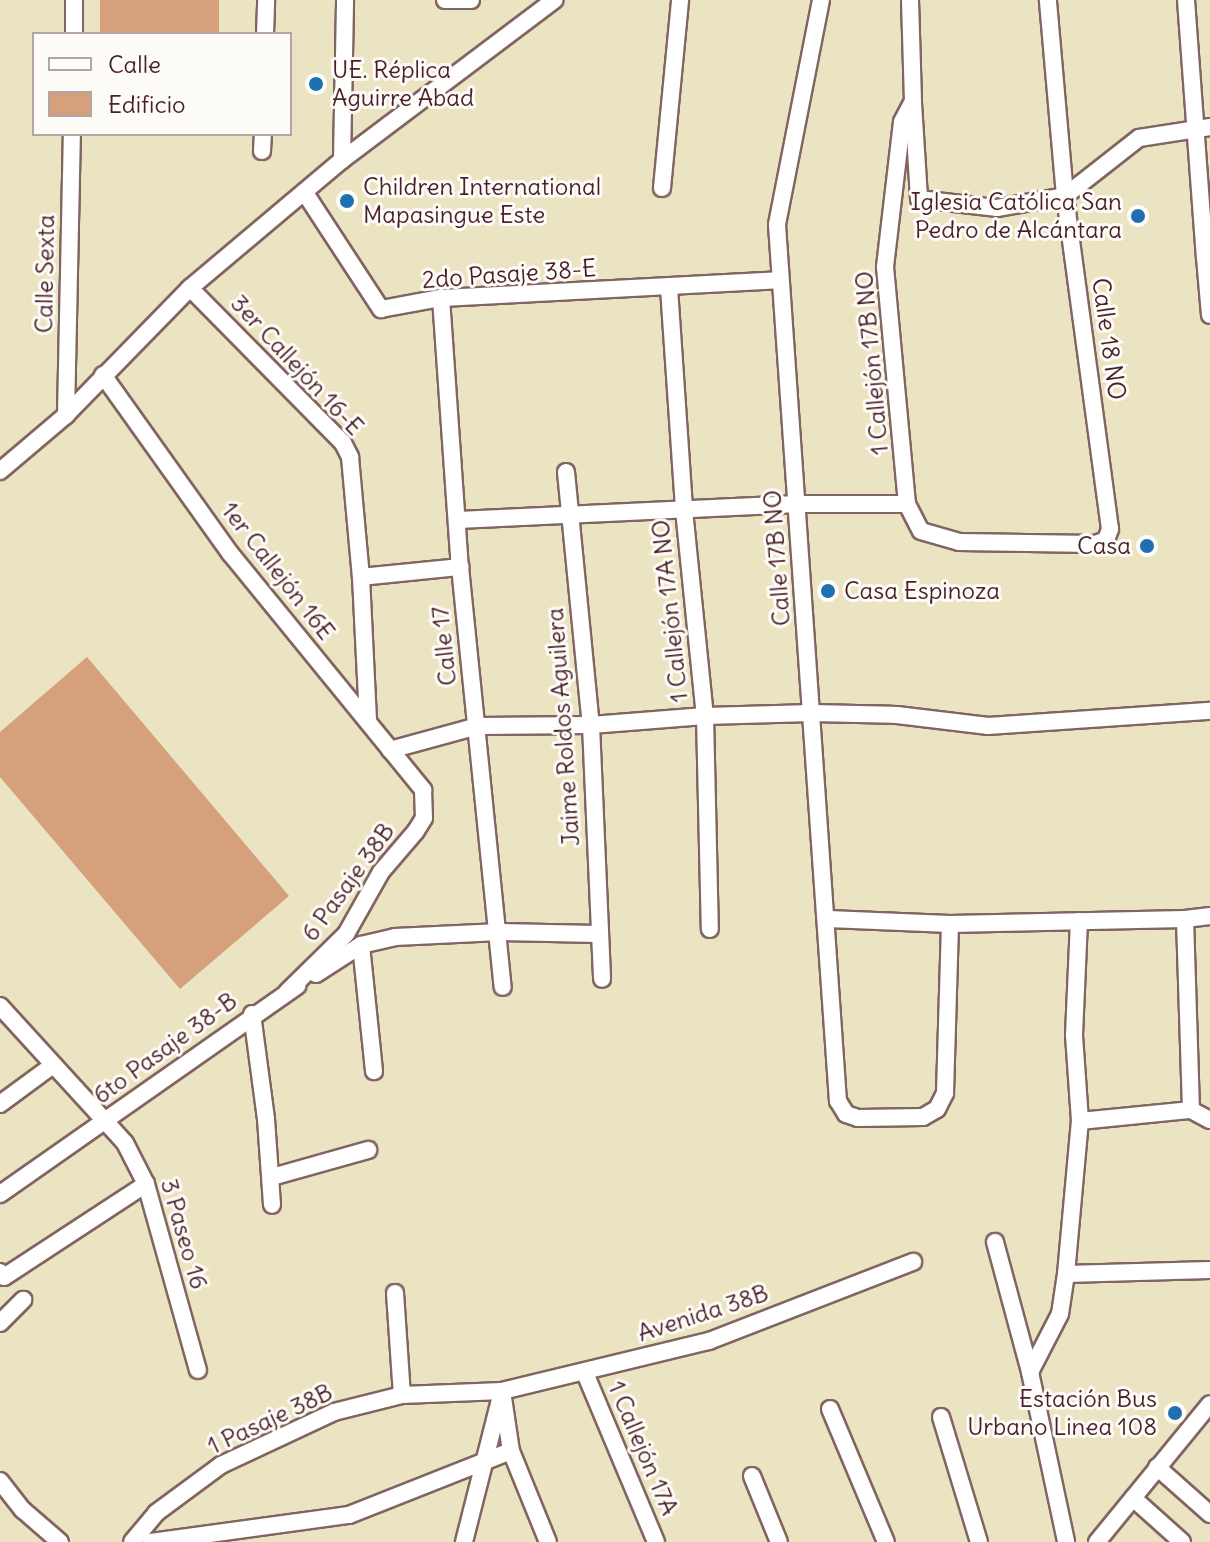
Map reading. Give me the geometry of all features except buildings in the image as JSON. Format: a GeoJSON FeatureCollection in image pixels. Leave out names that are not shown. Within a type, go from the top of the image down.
{"type":"FeatureCollection","features":[{"type":"Feature","properties":{"kind":"street"},"geometry":{"type":"LineString","coordinates":[[74,0],[74,32]]}},
{"type":"Feature","properties":{"kind":"street"},"geometry":{"type":"LineString","coordinates":[[265,32],[266,0]]}},
{"type":"Feature","properties":{"kind":"street"},"geometry":{"type":"LineString","coordinates":[[342,160],[345,0]]}},
{"type":"Feature","properties":{"kind":"street"},"geometry":{"type":"LineString","coordinates":[[445,0],[471,0]]}},
{"type":"Feature","properties":{"kind":"street"},"geometry":{"type":"LineString","coordinates":[[0,471],[66,415],[190,288],[342,160],[554,0]]}},
{"type":"Feature","properties":{"kind":"street"},"geometry":{"type":"LineString","coordinates":[[662,188],[680,0]]}},
{"type":"Feature","properties":{"kind":"street","name":"Calle 17B NO"},"geometry":{"type":"LineString","coordinates":[[821,0],[777,225],[828,919],[838,1101],[846,1114],[858,1118],[923,1117],[937,1109],[945,1093],[950,924]]}},
{"type":"Feature","properties":{"kind":"street","name":"1 Callejón 17B NO"},"geometry":{"type":"LineString","coordinates":[[910,0],[913,101],[902,122],[885,267],[907,504],[921,531]]}},
{"type":"Feature","properties":{"kind":"street","name":"Calle 18 NO"},"geometry":{"type":"LineString","coordinates":[[921,531],[959,542],[1095,544],[1106,540],[1110,529],[1065,196],[1048,0]]}},
{"type":"Feature","properties":{"kind":"street"},"geometry":{"type":"LineString","coordinates":[[1186,0],[1204,128],[1210,315]]}},
{"type":"Feature","properties":{"kind":"street"},"geometry":{"type":"LineString","coordinates":[[913,101],[919,199],[997,208],[1065,196],[1139,138],[1204,128]]}},
{"type":"Feature","properties":{"kind":"street","name":"Calle Sexta"},"geometry":{"type":"LineString","coordinates":[[66,415],[72,136]]}},
{"type":"Feature","properties":{"kind":"street","name":"2do Pasaje 38-E"},"geometry":{"type":"LineString","coordinates":[[305,193],[381,309],[441,298],[780,280]]}},
{"type":"Feature","properties":{"kind":"street","name":"3er Callejón 16-E"},"geometry":{"type":"LineString","coordinates":[[190,288],[343,443],[354,470],[368,722]]}},
{"type":"Feature","properties":{"kind":"street","name":"1 Callejón 17A NO"},"geometry":{"type":"LineString","coordinates":[[669,288],[684,510],[705,716],[710,929]]}},
{"type":"Feature","properties":{"kind":"street","name":"Calle 17"},"geometry":{"type":"LineString","coordinates":[[441,298],[460,567],[500,932],[503,987]]}},
{"type":"Feature","properties":{"kind":"street","name":"1er Callejón 16E"},"geometry":{"type":"LineString","coordinates":[[103,375],[230,553],[423,790]]}},
{"type":"Feature","properties":{"kind":"street","name":"Jaime Roldos Aguilera"},"geometry":{"type":"LineString","coordinates":[[566,472],[591,725],[602,979]]}},
{"type":"Feature","properties":{"kind":"street"},"geometry":{"type":"LineString","coordinates":[[458,520],[798,504],[907,504]]}},
{"type":"Feature","properties":{"kind":"street"},"geometry":{"type":"LineString","coordinates":[[361,577],[460,567]]}},
{"type":"Feature","properties":{"kind":"street"},"geometry":{"type":"LineString","coordinates":[[390,750],[478,726],[591,725],[705,716],[812,713],[897,715],[988,726],[1210,711]]}},
{"type":"Feature","properties":{"kind":"street","name":"6 Pasaje 38B"},"geometry":{"type":"LineString","coordinates":[[287,992],[346,934],[381,872],[416,831],[424,818],[423,790]]}},
{"type":"Feature","properties":{"kind":"street"},"geometry":{"type":"LineString","coordinates":[[828,919],[950,924],[1210,916]]}},
{"type":"Feature","properties":{"kind":"street"},"geometry":{"type":"LineString","coordinates":[[1185,919],[1191,1110]]}},
{"type":"Feature","properties":{"kind":"street"},"geometry":{"type":"LineString","coordinates":[[1030,1372],[1060,1314],[1066,1274],[1080,1121],[1074,1035],[1079,921]]}},
{"type":"Feature","properties":{"kind":"street"},"geometry":{"type":"LineString","coordinates":[[374,1071],[361,945],[395,937],[500,932],[598,934]]}},
{"type":"Feature","properties":{"kind":"street","name":"6to Pasaje 38-B"},"geometry":{"type":"LineString","coordinates":[[0,1194],[252,1014],[361,945]]}},
{"type":"Feature","properties":{"kind":"street","name":"3 Paseo 16"},"geometry":{"type":"LineString","coordinates":[[0,1006],[125,1143],[146,1184],[198,1370]]}},
{"type":"Feature","properties":{"kind":"street"},"geometry":{"type":"LineString","coordinates":[[252,1014],[272,1177],[272,1205]]}},
{"type":"Feature","properties":{"kind":"street"},"geometry":{"type":"LineString","coordinates":[[0,1104],[53,1065]]}},
{"type":"Feature","properties":{"kind":"street"},"geometry":{"type":"LineString","coordinates":[[1080,1121],[1191,1110],[1210,1120]]}},
{"type":"Feature","properties":{"kind":"street"},"geometry":{"type":"LineString","coordinates":[[272,1177],[368,1150]]}},
{"type":"Feature","properties":{"kind":"street"},"geometry":{"type":"LineString","coordinates":[[2,1275],[146,1184]]}},
{"type":"Feature","properties":{"kind":"street"},"geometry":{"type":"LineString","coordinates":[[995,1242],[1030,1372],[1066,1542]]}},
{"type":"Feature","properties":{"kind":"street","name":"Avenida 38B"},"geometry":{"type":"LineString","coordinates":[[502,1391],[709,1341],[913,1262]]}},
{"type":"Feature","properties":{"kind":"street"},"geometry":{"type":"LineString","coordinates":[[1066,1274],[1210,1270]]}},
{"type":"Feature","properties":{"kind":"street"},"geometry":{"type":"LineString","coordinates":[[395,1293],[402,1395]]}},
{"type":"Feature","properties":{"kind":"street"},"geometry":{"type":"LineString","coordinates":[[0,1323],[23,1300]]}},
{"type":"Feature","properties":{"kind":"street","name":"1 Callejón 17A"},"geometry":{"type":"LineString","coordinates":[[585,1373],[656,1542]]}},
{"type":"Feature","properties":{"kind":"street"},"geometry":{"type":"LineString","coordinates":[[502,1391],[511,1451],[548,1542]]}},
{"type":"Feature","properties":{"kind":"street"},"geometry":{"type":"LineString","coordinates":[[464,1542],[502,1391]]}},
{"type":"Feature","properties":{"kind":"street","name":"1 Pasaje 38B"},"geometry":{"type":"LineString","coordinates":[[132,1542],[156,1513],[221,1465],[334,1412],[402,1395],[502,1391]]}},
{"type":"Feature","properties":{"kind":"street"},"geometry":{"type":"LineString","coordinates":[[1097,1542],[1210,1404]]}},
{"type":"Feature","properties":{"kind":"street"},"geometry":{"type":"LineString","coordinates":[[830,1409],[886,1542]]}},
{"type":"Feature","properties":{"kind":"street"},"geometry":{"type":"LineString","coordinates":[[941,1417],[979,1542]]}},
{"type":"Feature","properties":{"kind":"street"},"geometry":{"type":"LineString","coordinates":[[151,1542],[349,1515],[511,1451]]}},
{"type":"Feature","properties":{"kind":"street"},"geometry":{"type":"LineString","coordinates":[[1157,1467],[1210,1514]]}},
{"type":"Feature","properties":{"kind":"street"},"geometry":{"type":"LineString","coordinates":[[752,1476],[779,1542]]}},
{"type":"Feature","properties":{"kind":"street"},"geometry":{"type":"LineString","coordinates":[[0,1481],[23,1510],[60,1542]]}},
{"type":"Feature","properties":{"kind":"street"},"geometry":{"type":"LineString","coordinates":[[1133,1498],[1182,1542]]}},
{"type":"Feature","properties":{"kind":"place","name":"UE. Réplica Aguirre Abad"},"geometry":{"type":"Point","coordinates":[316,84]}},
{"type":"Feature","properties":{"kind":"place","name":"Children International Mapasingue Este"},"geometry":{"type":"Point","coordinates":[347,201]}},
{"type":"Feature","properties":{"kind":"place","name":"Iglesia Católica San Pedro de Alcántara"},"geometry":{"type":"Point","coordinates":[1138,216]}},
{"type":"Feature","properties":{"kind":"place","name":"Casa"},"geometry":{"type":"Point","coordinates":[1147,546]}},
{"type":"Feature","properties":{"kind":"place","name":"Casa Espinoza"},"geometry":{"type":"Point","coordinates":[828,591]}},
{"type":"Feature","properties":{"kind":"place","name":"Estación Bus Urbano Linea 108"},"geometry":{"type":"Point","coordinates":[1175,1413]}}]}
